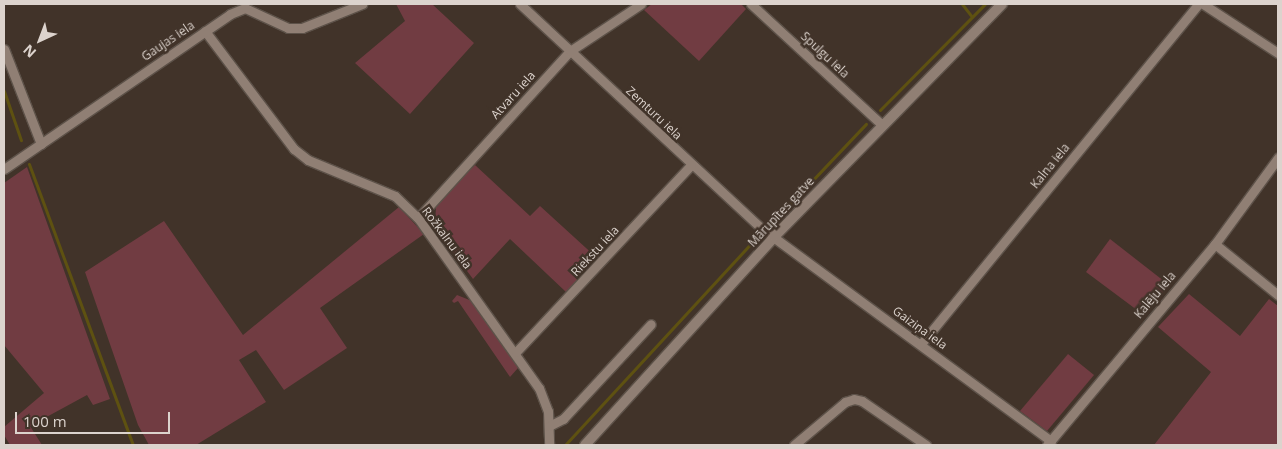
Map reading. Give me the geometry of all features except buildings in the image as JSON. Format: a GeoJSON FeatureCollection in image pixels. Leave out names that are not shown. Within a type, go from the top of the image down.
{"type":"FeatureCollection","features":[{"type":"Feature","properties":{"kind":"street","name":"Gaujas iela"},"geometry":{"type":"LineString","coordinates":[[4,170],[205,31],[245,8],[288,28],[302,28],[362,4]]}},
{"type":"Feature","properties":{"kind":"street","name":"Zemturu iela"},"geometry":{"type":"LineString","coordinates":[[520,4],[691,165],[774,237]]}},
{"type":"Feature","properties":{"kind":"street","name":"Atvaru iela"},"geometry":{"type":"LineString","coordinates":[[418,218],[570,51],[641,4]]}},
{"type":"Feature","properties":{"kind":"street","name":"Spulgu iela"},"geometry":{"type":"LineString","coordinates":[[751,4],[881,124]]}},
{"type":"Feature","properties":{"kind":"street","name":"Mārupītes gatve"},"geometry":{"type":"LineString","coordinates":[[585,445],[774,237],[881,124],[1002,4]]}},
{"type":"Feature","properties":{"kind":"street","name":"Kalna iela"},"geometry":{"type":"LineString","coordinates":[[921,344],[1198,4]]}},
{"type":"Feature","properties":{"kind":"street"},"geometry":{"type":"LineString","coordinates":[[1203,4],[1278,53]]}},
{"type":"Feature","properties":{"kind":"street","name":"Rožkalnu iela"},"geometry":{"type":"LineString","coordinates":[[205,31],[294,149],[308,160],[395,196],[418,218],[516,352],[545,398],[549,426],[547,445]]}},
{"type":"Feature","properties":{"kind":"street"},"geometry":{"type":"LineString","coordinates":[[4,49],[40,144]]}},
{"type":"Feature","properties":{"kind":"street","name":"Kalēju iela"},"geometry":{"type":"LineString","coordinates":[[1049,443],[1215,244],[1278,158]]}},
{"type":"Feature","properties":{"kind":"street","name":"Riekstu iela"},"geometry":{"type":"LineString","coordinates":[[516,352],[691,165]]}},
{"type":"Feature","properties":{"kind":"street","name":"Gaiziņa iela"},"geometry":{"type":"LineString","coordinates":[[774,237],[921,344],[1049,443]]}},
{"type":"Feature","properties":{"kind":"street"},"geometry":{"type":"LineString","coordinates":[[1215,244],[1278,295]]}},
{"type":"Feature","properties":{"kind":"street"},"geometry":{"type":"LineString","coordinates":[[549,426],[563,419],[651,324]]}},
{"type":"Feature","properties":{"kind":"street"},"geometry":{"type":"LineString","coordinates":[[794,445],[845,402],[854,400],[862,401],[926,445]]}},
{"type":"Feature","properties":{"kind":"shaded area"},"geometry":{"type":"Polygon","coordinates":[[[396,4],[432,4],[474,43],[410,114],[355,63],[405,21],[396,4]]]}},
{"type":"Feature","properties":{"kind":"shaded area"},"geometry":{"type":"Polygon","coordinates":[[[652,4],[741,4],[746,9],[699,61],[644,10],[652,4]]]}},
{"type":"Feature","properties":{"kind":"shaded area"},"geometry":{"type":"Polygon","coordinates":[[[475,165],[530,216],[540,206],[597,258],[566,292],[510,239],[473,279],[435,228],[436,205],[475,165]]]}},
{"type":"Feature","properties":{"kind":"shaded area"},"geometry":{"type":"Polygon","coordinates":[[[27,167],[110,399],[93,405],[87,395],[30,426],[42,445],[10,445],[4,435],[4,427],[44,393],[4,345],[4,183],[27,167]]]}},
{"type":"Feature","properties":{"kind":"shaded area"},"geometry":{"type":"Polygon","coordinates":[[[399,207],[424,234],[320,308],[347,348],[284,390],[256,350],[239,360],[266,402],[196,445],[149,445],[138,425],[85,272],[164,221],[243,335],[399,207]]]}},
{"type":"Feature","properties":{"kind":"shaded area"},"geometry":{"type":"Polygon","coordinates":[[[1110,239],[1169,285],[1145,316],[1086,272],[1110,239]]]}},
{"type":"Feature","properties":{"kind":"shaded area"},"geometry":{"type":"Polygon","coordinates":[[[1189,294],[1240,336],[1269,299],[1278,306],[1278,445],[1154,445],[1211,372],[1158,327],[1189,294]]]}},
{"type":"Feature","properties":{"kind":"shaded area"},"geometry":{"type":"Polygon","coordinates":[[[457,295],[472,301],[514,360],[518,368],[510,377],[458,301],[454,303],[452,301],[457,295]]]}},
{"type":"Feature","properties":{"kind":"shaded area"},"geometry":{"type":"Polygon","coordinates":[[[1068,354],[1094,375],[1047,431],[1020,411],[1068,354]]]}},
{"type":"Feature","properties":{"kind":"waterway"},"geometry":{"type":"LineString","coordinates":[[962,4],[972,17]]}},
{"type":"Feature","properties":{"kind":"waterway"},"geometry":{"type":"LineString","coordinates":[[880,110],[985,4]]}},
{"type":"Feature","properties":{"kind":"waterway"},"geometry":{"type":"LineString","coordinates":[[4,91],[21,140]]}},
{"type":"Feature","properties":{"kind":"waterway"},"geometry":{"type":"LineString","coordinates":[[771,224],[866,124]]}},
{"type":"Feature","properties":{"kind":"waterway"},"geometry":{"type":"LineString","coordinates":[[29,164],[133,445]]}},
{"type":"Feature","properties":{"kind":"waterway"},"geometry":{"type":"LineString","coordinates":[[565,445],[758,236]]}}]}
